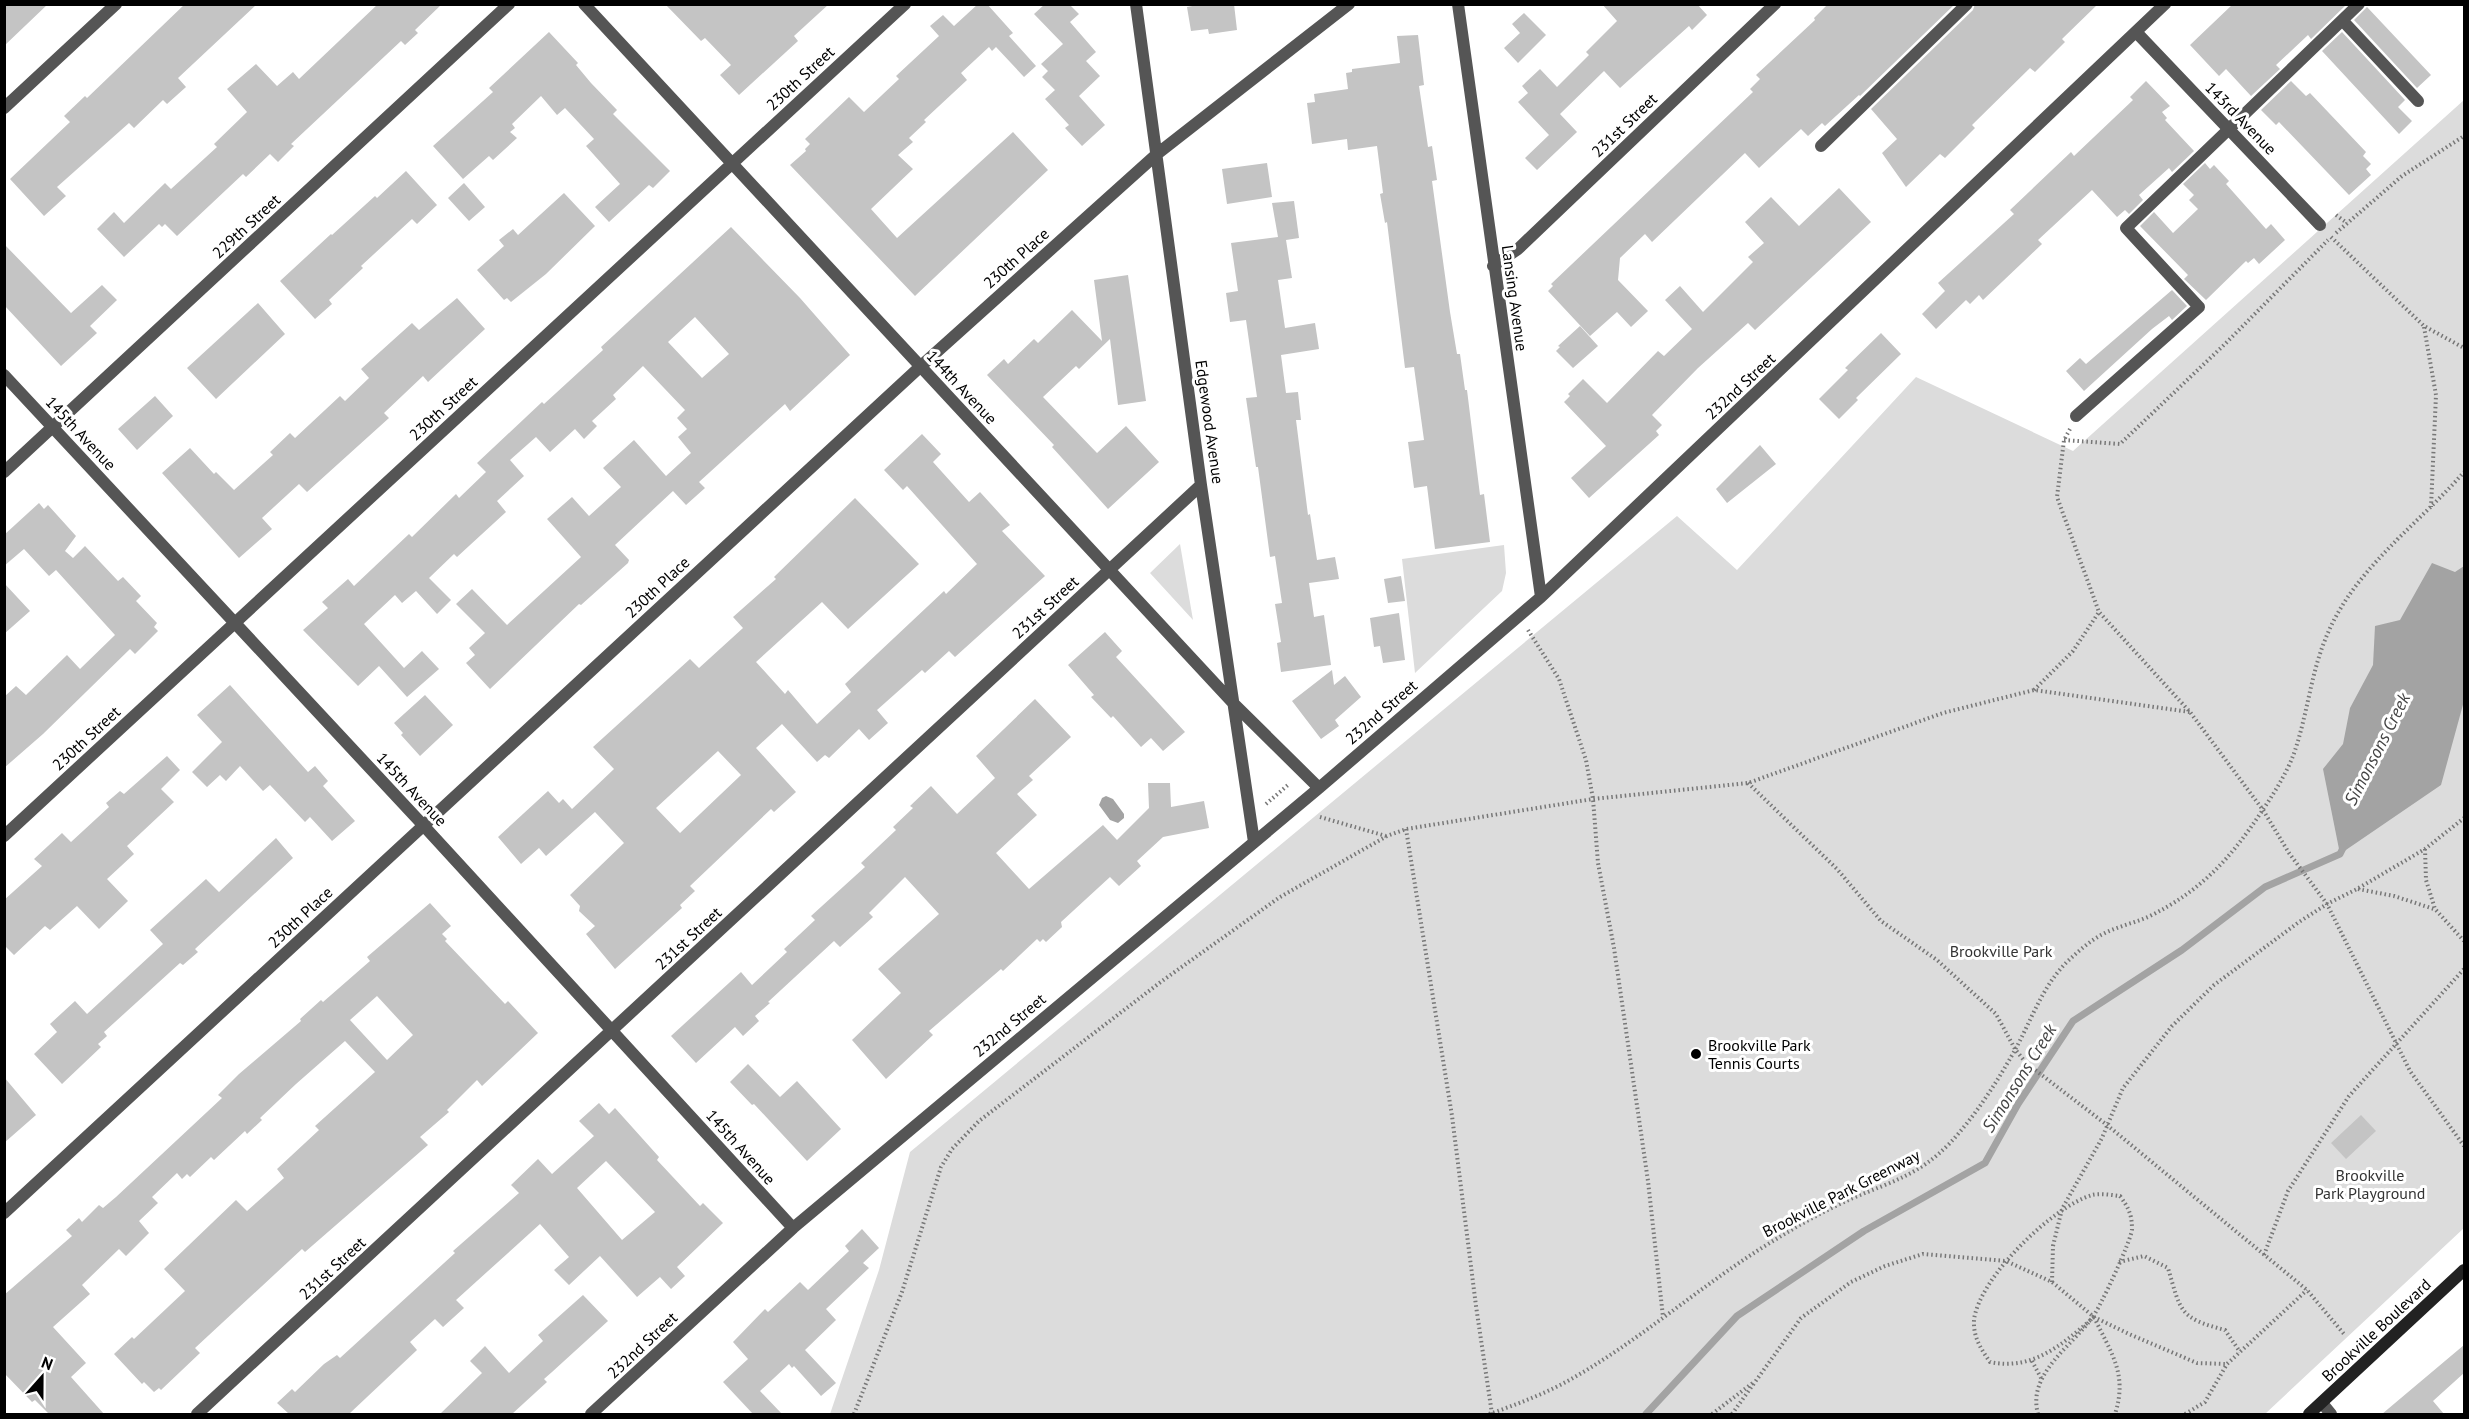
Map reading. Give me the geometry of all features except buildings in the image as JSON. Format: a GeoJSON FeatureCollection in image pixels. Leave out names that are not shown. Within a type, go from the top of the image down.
{"type":"FeatureCollection","features":[{"type":"Feature","properties":{"kind":"street"},"geometry":{"type":"LineString","coordinates":[[4,108],[116,4]]}},
{"type":"Feature","properties":{"kind":"street","name":"229th Street"},"geometry":{"type":"LineString","coordinates":[[4,472],[509,4]]}},
{"type":"Feature","properties":{"kind":"street","name":"144th Avenue"},"geometry":{"type":"LineString","coordinates":[[584,4],[1233,704],[1319,788]]}},
{"type":"Feature","properties":{"kind":"street","name":"230th Street"},"geometry":{"type":"LineString","coordinates":[[4,836],[905,4]]}},
{"type":"Feature","properties":{"kind":"street","name":"Edgewood Avenue"},"geometry":{"type":"LineString","coordinates":[[1136,4],[1254,842]]}},
{"type":"Feature","properties":{"kind":"street","name":"230th Place"},"geometry":{"type":"LineString","coordinates":[[4,1213],[921,366],[1157,154],[1349,4]]}},
{"type":"Feature","properties":{"kind":"street","name":"Lansing Avenue"},"geometry":{"type":"LineString","coordinates":[[1458,4],[1541,597]]}},
{"type":"Feature","properties":{"kind":"street","name":"231st Street"},"geometry":{"type":"LineString","coordinates":[[1493,266],[1518,249],[1775,4]]}},
{"type":"Feature","properties":{"kind":"street"},"geometry":{"type":"LineString","coordinates":[[1821,146],[1967,4]]}},
{"type":"Feature","properties":{"kind":"street","name":"232nd Street"},"geometry":{"type":"LineString","coordinates":[[591,1414],[793,1228],[1319,788],[1541,597],[2165,4]]}},
{"type":"Feature","properties":{"kind":"street"},"geometry":{"type":"LineString","coordinates":[[2076,416],[2199,307],[2126,228],[2359,4]]}},
{"type":"Feature","properties":{"kind":"street"},"geometry":{"type":"LineString","coordinates":[[2343,21],[2418,101]]}},
{"type":"Feature","properties":{"kind":"street","name":"143rd Avenue"},"geometry":{"type":"LineString","coordinates":[[2137,33],[2320,225]]}},
{"type":"Feature","properties":{"kind":"street","name":"145th Avenue"},"geometry":{"type":"LineString","coordinates":[[4,375],[423,825],[793,1228]]}},
{"type":"Feature","properties":{"kind":"street","name":"231st Street"},"geometry":{"type":"LineString","coordinates":[[197,1414],[1202,485]]}},
{"type":"Feature","properties":{"kind":"street","name":"Brookville Boulevard"},"geometry":{"type":"LineString","coordinates":[[2309,1414],[2464,1269]]}},
{"type":"Feature","properties":{"kind":"street"},"geometry":{"type":"LineString","coordinates":[[2322,1403],[2331,1414]]}},
{"type":"Feature","properties":{"kind":"path"},"geometry":{"type":"LineString","coordinates":[[2064,440],[2120,444],[2233,336],[2331,237],[2402,176],[2464,136]]}},
{"type":"Feature","properties":{"kind":"path"},"geometry":{"type":"LineString","coordinates":[[2336,215],[2347,223]]}},
{"type":"Feature","properties":{"kind":"path"},"geometry":{"type":"LineString","coordinates":[[2320,225],[2424,326],[2464,348]]}},
{"type":"Feature","properties":{"kind":"path"},"geometry":{"type":"LineString","coordinates":[[2424,326],[2436,395],[2431,508]]}},
{"type":"Feature","properties":{"kind":"path"},"geometry":{"type":"LineString","coordinates":[[2076,416],[2064,440],[2057,497],[2098,612],[2190,712],[2263,810],[2289,853],[2327,904],[2410,1071],[2464,1146]]}},
{"type":"Feature","properties":{"kind":"path","name":"Brookville Park Greenway"},"geometry":{"type":"LineString","coordinates":[[1491,1414],[1527,1401],[1574,1377],[1777,1238],[1852,1199],[1893,1183],[1924,1167],[1950,1143],[1974,1114],[2015,1049],[2039,1001],[2060,969],[2102,934],[2149,916],[2195,889],[2220,868],[2263,810],[2292,758],[2325,639],[2343,604],[2385,549],[2431,508],[2464,472]]}},
{"type":"Feature","properties":{"kind":"path"},"geometry":{"type":"LineString","coordinates":[[2034,690],[2073,651],[2098,612]]}},
{"type":"Feature","properties":{"kind":"path"},"geometry":{"type":"LineString","coordinates":[[1519,615],[1559,679],[1586,760],[1593,799],[1598,863],[1614,948],[1648,1181],[1663,1318]]}},
{"type":"Feature","properties":{"kind":"path"},"geometry":{"type":"LineString","coordinates":[[854,1414],[902,1292],[941,1167],[952,1149],[979,1121],[1162,981],[1280,897],[1387,836],[1406,829],[1593,799],[1749,783],[1943,713],[2034,690],[2190,712]]}},
{"type":"Feature","properties":{"kind":"path"},"geometry":{"type":"LineString","coordinates":[[1749,783],[1837,869],[1881,921],[1937,960],[1996,1014],[2015,1049],[2026,1063],[2107,1125],[2307,1290],[2344,1334]]}},
{"type":"Feature","properties":{"kind":"path"},"geometry":{"type":"LineString","coordinates":[[1263,806],[1288,785]]}},
{"type":"Feature","properties":{"kind":"path"},"geometry":{"type":"LineString","coordinates":[[1320,817],[1387,836]]}},
{"type":"Feature","properties":{"kind":"path"},"geometry":{"type":"LineString","coordinates":[[2052,1282],[2053,1246],[2062,1209],[2107,1125],[2123,1088],[2172,1026],[2214,985],[2327,904],[2425,849],[2464,818]]}},
{"type":"Feature","properties":{"kind":"path"},"geometry":{"type":"LineString","coordinates":[[1406,829],[1452,1116],[1491,1414]]}},
{"type":"Feature","properties":{"kind":"path"},"geometry":{"type":"LineString","coordinates":[[2425,849],[2426,880],[2435,909],[2464,941]]}},
{"type":"Feature","properties":{"kind":"path"},"geometry":{"type":"LineString","coordinates":[[2357,889],[2394,896],[2435,909]]}},
{"type":"Feature","properties":{"kind":"path"},"geometry":{"type":"LineString","coordinates":[[2264,1255],[2288,1191],[2349,1096],[2464,969]]}},
{"type":"Feature","properties":{"kind":"path"},"geometry":{"type":"LineString","coordinates":[[2038,1414],[2034,1402],[2041,1378],[2094,1317],[2132,1232],[2130,1209],[2120,1196],[2093,1195],[2062,1209],[2006,1261],[1984,1291],[1974,1320],[1977,1344],[1990,1362],[2005,1365],[2032,1361],[2060,1347],[2094,1317]]}},
{"type":"Feature","properties":{"kind":"path"},"geometry":{"type":"LineString","coordinates":[[1732,1414],[1801,1318],[1851,1282],[1885,1266],[1923,1254],[2006,1261],[2052,1282],[2094,1317],[2198,1363],[2226,1364]]}},
{"type":"Feature","properties":{"kind":"path"},"geometry":{"type":"LineString","coordinates":[[2119,1262],[2144,1256],[2168,1268],[2177,1298],[2186,1316],[2225,1330],[2240,1352]]}},
{"type":"Feature","properties":{"kind":"path"},"geometry":{"type":"LineString","coordinates":[[2185,1414],[2205,1401],[2226,1364],[2307,1290]]}},
{"type":"Feature","properties":{"kind":"path"},"geometry":{"type":"LineString","coordinates":[[2094,1317],[2118,1367],[2121,1396],[2115,1414]]}},
{"type":"Feature","properties":{"kind":"path"},"geometry":{"type":"LineString","coordinates":[[2032,1361],[2041,1378]]}},
{"type":"Feature","properties":{"kind":"path"},"geometry":{"type":"LineString","coordinates":[[1712,1414],[1758,1378]]}},
{"type":"Feature","properties":{"kind":"green space","name":"Brookville Park"},"geometry":{"type":"Polygon","coordinates":[[[2464,100],[2464,1228],[2265,1414],[830,1414],[879,1270],[910,1152],[1677,516],[1737,570],[1916,377],[2073,451],[2464,100]]]}},
{"type":"Feature","properties":{"kind":"green space"},"geometry":{"type":"Polygon","coordinates":[[[1180,544],[1193,620],[1150,573],[1180,544]]]}},
{"type":"Feature","properties":{"kind":"green space"},"geometry":{"type":"Polygon","coordinates":[[[1504,545],[1506,573],[1502,591],[1415,673],[1402,559],[1504,545]]]}},
{"type":"Feature","properties":{"kind":"water"},"geometry":{"type":"Polygon","coordinates":[[[2432,563],[2455,572],[2464,566],[2464,701],[2441,785],[2340,854],[2323,769],[2343,744],[2350,708],[2373,665],[2375,626],[2400,620],[2432,563]]]}},
{"type":"Feature","properties":{"kind":"water"},"geometry":{"type":"Polygon","coordinates":[[[1106,796],[1113,799],[1124,814],[1124,818],[1118,823],[1110,820],[1099,805],[1102,798],[1106,796]]]}},
{"type":"Feature","properties":{"kind":"waterway","name":"Simonsons Creek"},"geometry":{"type":"LineString","coordinates":[[1646,1414],[1737,1316],[1864,1231],[1985,1163],[2018,1104],[2073,1021],[2182,950],[2265,887],[2340,854],[2344,846]]}},
{"type":"Feature","properties":{"kind":"place","name":"Brookville Park Tennis Courts"},"geometry":{"type":"Point","coordinates":[1696,1054]}},
{"type":"Feature","properties":{"kind":"park label","name":"Brookville Park Playground"},"geometry":{"type":"Point","coordinates":[2370,1184]}}]}
